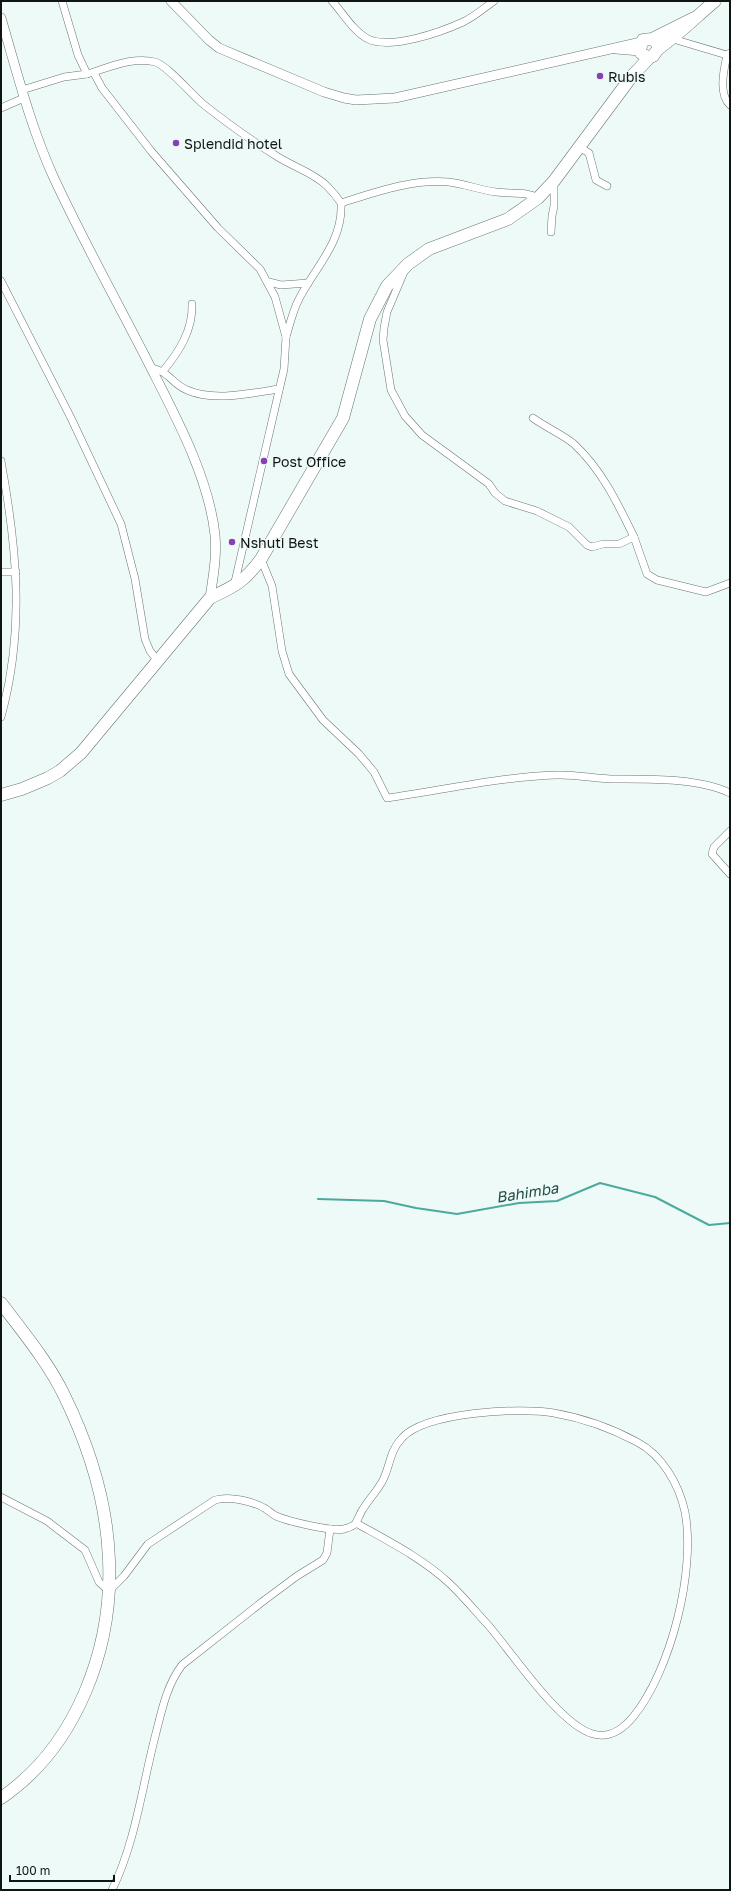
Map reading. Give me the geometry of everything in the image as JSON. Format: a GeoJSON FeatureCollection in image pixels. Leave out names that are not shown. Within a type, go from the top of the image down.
{"type":"FeatureCollection","features":[{"type":"Feature","properties":{"kind":"highway"},"geometry":{"type":"LineString","coordinates":[[1,795],[36,784],[69,764],[95,738],[210,598],[234,586],[251,573],[262,559],[343,418],[366,333],[375,306],[387,286],[408,264],[429,250],[442,243],[508,219],[538,198],[554,181],[632,76],[647,49],[694,18],[715,1]]}},
{"type":"Feature","properties":{"kind":"highway"},"geometry":{"type":"LineString","coordinates":[[647,49],[673,39],[694,18]]}},
{"type":"Feature","properties":{"kind":"highway"},"geometry":{"type":"LineString","coordinates":[[1,1303],[34,1347],[64,1394],[85,1444],[93,1470],[106,1529],[109,1560],[109,1591],[105,1622],[94,1668],[72,1718],[56,1743],[24,1780],[1,1798]]}},
{"type":"Feature","properties":{"kind":"street"},"geometry":{"type":"LineString","coordinates":[[62,1],[78,55],[135,132],[218,228],[260,269],[275,297],[286,337]]}},
{"type":"Feature","properties":{"kind":"street"},"geometry":{"type":"LineString","coordinates":[[171,1],[208,40],[219,48],[324,92],[356,100],[395,98],[616,49],[647,49]]}},
{"type":"Feature","properties":{"kind":"street"},"geometry":{"type":"LineString","coordinates":[[332,1],[361,34],[369,39],[390,43],[405,40],[464,21],[494,1]]}},
{"type":"Feature","properties":{"kind":"street"},"geometry":{"type":"LineString","coordinates":[[1,18],[32,126],[53,176],[174,412],[186,439],[212,515],[216,558],[210,598]]}},
{"type":"Feature","properties":{"kind":"street"},"geometry":{"type":"LineString","coordinates":[[673,39],[729,55],[724,95],[730,105]]}},
{"type":"Feature","properties":{"kind":"street"},"geometry":{"type":"LineString","coordinates":[[1,108],[23,94],[64,77],[91,74],[116,65],[147,61],[156,62],[177,79],[190,94],[215,113],[280,158],[313,176],[327,186],[341,203],[339,229],[332,247],[298,300],[286,337],[285,364],[234,586]]}},
{"type":"Feature","properties":{"kind":"street"},"geometry":{"type":"LineString","coordinates":[[579,147],[589,153],[596,180],[607,186]]}},
{"type":"Feature","properties":{"kind":"street"},"geometry":{"type":"LineString","coordinates":[[551,232],[554,206],[554,181]]}},
{"type":"Feature","properties":{"kind":"street"},"geometry":{"type":"LineString","coordinates":[[341,203],[394,186],[422,182],[448,182],[497,192],[528,194],[538,198]]}},
{"type":"Feature","properties":{"kind":"street"},"geometry":{"type":"LineString","coordinates":[[408,264],[387,312],[383,340],[391,390],[405,416],[414,427],[440,450],[489,484],[495,493],[504,501],[537,512],[569,527],[586,545],[592,547],[603,544],[619,544],[634,537]]}},
{"type":"Feature","properties":{"kind":"street"},"geometry":{"type":"LineString","coordinates":[[1,281],[71,418],[121,524],[136,579],[145,639],[150,651],[158,661]]}},
{"type":"Feature","properties":{"kind":"street"},"geometry":{"type":"LineString","coordinates":[[268,282],[281,285],[308,283]]}},
{"type":"Feature","properties":{"kind":"street"},"geometry":{"type":"LineString","coordinates":[[163,371],[180,348],[185,337],[190,322],[192,304]]}},
{"type":"Feature","properties":{"kind":"street"},"geometry":{"type":"LineString","coordinates":[[151,368],[163,371],[182,388],[202,394],[239,394],[279,389]]}},
{"type":"Feature","properties":{"kind":"street"},"geometry":{"type":"LineString","coordinates":[[533,418],[574,444],[592,464],[615,498],[634,537],[647,574],[657,580],[706,592],[730,583]]}},
{"type":"Feature","properties":{"kind":"street"},"geometry":{"type":"LineString","coordinates":[[1,461],[11,513],[18,591],[17,632],[1,717]]}},
{"type":"Feature","properties":{"kind":"street"},"geometry":{"type":"LineString","coordinates":[[262,559],[272,586],[282,651],[289,674],[323,720],[359,754],[374,772],[387,798],[504,780],[554,775],[609,779],[664,780],[718,788],[730,793]]}},
{"type":"Feature","properties":{"kind":"street"},"geometry":{"type":"LineString","coordinates":[[1,572],[16,572]]}},
{"type":"Feature","properties":{"kind":"street"},"geometry":{"type":"LineString","coordinates":[[718,788],[730,786]]}},
{"type":"Feature","properties":{"kind":"street"},"geometry":{"type":"LineString","coordinates":[[730,832],[714,847],[712,854],[730,874]]}},
{"type":"Feature","properties":{"kind":"street"},"geometry":{"type":"LineString","coordinates":[[1,1497],[47,1521],[85,1550],[99,1582],[109,1591],[124,1576],[148,1544],[215,1500],[226,1498],[248,1503],[262,1507],[276,1516],[285,1519],[330,1529],[344,1529],[356,1523],[364,1507],[382,1482],[397,1443],[413,1429],[429,1422],[499,1412],[553,1413],[587,1421],[640,1443],[660,1460],[679,1490],[686,1520],[686,1564],[677,1624],[666,1657],[653,1687],[628,1723],[613,1734],[604,1736],[583,1730],[545,1695],[488,1626],[450,1584],[430,1567],[401,1548],[356,1523]]}},
{"type":"Feature","properties":{"kind":"street"},"geometry":{"type":"LineString","coordinates":[[112,1890],[136,1825],[160,1718],[170,1683],[175,1674],[182,1665],[262,1602],[323,1560],[327,1553],[330,1529]]}},
{"type":"Feature","properties":{"kind":"waterway","name":"Bahimba"},"geometry":{"type":"LineString","coordinates":[[318,1199],[384,1201],[416,1208],[457,1214],[519,1203],[557,1201],[600,1183],[655,1197],[709,1225],[730,1223]]}},
{"type":"Feature","properties":{"kind":"place","name":"Rubis"},"geometry":{"type":"Point","coordinates":[600,76]}},
{"type":"Feature","properties":{"kind":"place","name":"Splendid hotel"},"geometry":{"type":"Point","coordinates":[176,143]}},
{"type":"Feature","properties":{"kind":"place","name":"Post Office"},"geometry":{"type":"Point","coordinates":[264,461]}},
{"type":"Feature","properties":{"kind":"place","name":"Nshuti Best"},"geometry":{"type":"Point","coordinates":[232,542]}}]}
